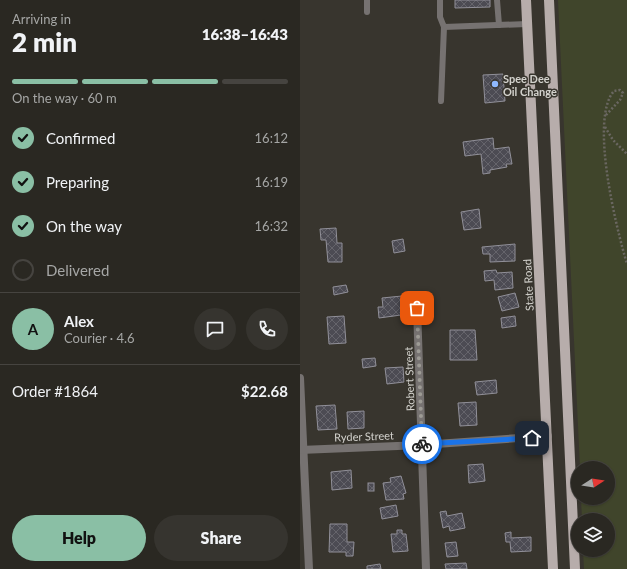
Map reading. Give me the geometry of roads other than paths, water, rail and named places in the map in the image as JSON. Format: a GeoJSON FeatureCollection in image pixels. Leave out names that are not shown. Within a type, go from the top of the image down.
{"type":"FeatureCollection","features":[{"type":"Feature","properties":{"kind":"main road","name":"State Road"},"geometry":{"type":"LineString","coordinates":[[526,0],[548,436],[552,569]]}},
{"type":"Feature","properties":{"kind":"main road"},"geometry":{"type":"LineString","coordinates":[[549,0],[575,569]]}},
{"type":"Feature","properties":{"kind":"street","name":"Robert Street"},"geometry":{"type":"LineString","coordinates":[[417,308],[426,569]]}},
{"type":"Feature","properties":{"kind":"street"},"geometry":{"type":"LineString","coordinates":[[300,378],[302,450],[309,569]]}},
{"type":"Feature","properties":{"kind":"street","name":"Ryder Street"},"geometry":{"type":"LineString","coordinates":[[302,450],[422,445],[548,436]]}},
{"type":"Feature","properties":{"kind":"lane"},"geometry":{"type":"LineString","coordinates":[[367,0],[368,12]]}},
{"type":"Feature","properties":{"kind":"lane"},"geometry":{"type":"LineString","coordinates":[[440,0],[440,17],[444,27],[442,101]]}},
{"type":"Feature","properties":{"kind":"lane"},"geometry":{"type":"LineString","coordinates":[[497,0],[498,25]]}},
{"type":"Feature","properties":{"kind":"lane"},"geometry":{"type":"LineString","coordinates":[[444,27],[527,24]]}},
{"type":"Feature","properties":{"kind":"place","name":"Spee Dee Oil Change"},"geometry":{"type":"Point","coordinates":[495,84]}}]}
